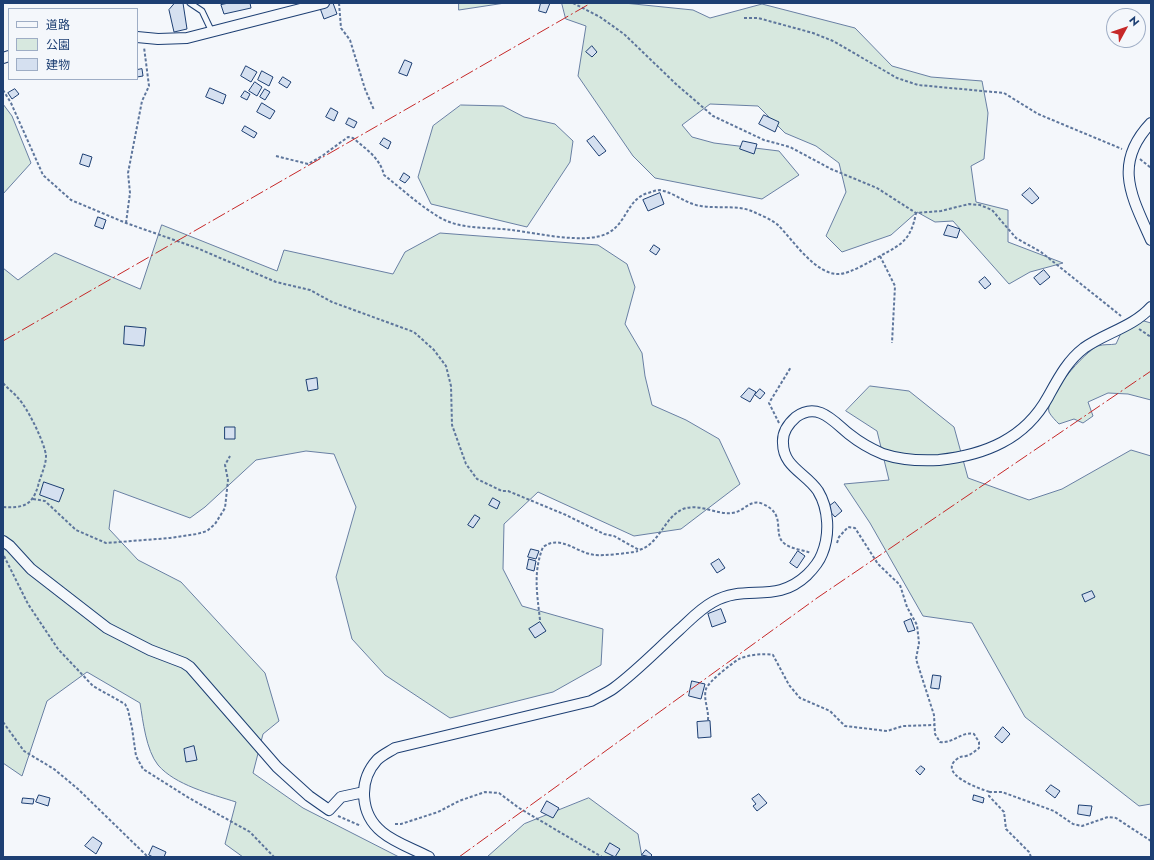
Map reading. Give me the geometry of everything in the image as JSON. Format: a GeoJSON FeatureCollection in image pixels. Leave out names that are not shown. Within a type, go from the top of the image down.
{"type":"FeatureCollection","features":[{"type":"Feature","properties":{"kind":"street"},"geometry":{"type":"LineString","coordinates":[[140,37],[158,39],[187,38],[324,3]]}},
{"type":"Feature","properties":{"kind":"street"},"geometry":{"type":"LineString","coordinates":[[1151,124],[1142,133],[1131,153],[1128,182],[1137,208],[1151,240]]}},
{"type":"Feature","properties":{"kind":"street"},"geometry":{"type":"LineString","coordinates":[[429,857],[389,836],[378,828],[367,812],[364,792],[367,778],[373,765],[378,759],[395,748],[591,701],[613,689],[711,602],[738,593],[766,593],[784,590],[794,586],[810,572],[821,556],[827,539],[827,522],[824,503],[817,490],[785,459],[783,447],[784,433],[788,425],[798,416],[810,412],[821,413],[832,418],[848,434],[865,445],[882,453],[899,458],[938,460],[975,453],[995,447],[1026,426],[1040,410],[1067,364],[1083,348],[1130,323],[1151,307]]}},
{"type":"Feature","properties":{"kind":"street"},"geometry":{"type":"LineString","coordinates":[[3,540],[31,569],[107,628],[150,650],[184,663],[190,667],[277,767],[309,796],[329,810],[341,797],[364,792]]}},
{"type":"Feature","properties":{"kind":"lane"},"geometry":{"type":"LineString","coordinates":[[190,3],[202,11],[212,32]]}},
{"type":"Feature","properties":{"kind":"path"},"geometry":{"type":"LineString","coordinates":[[339,3],[341,28],[350,40],[365,90],[374,110]]}},
{"type":"Feature","properties":{"kind":"path"},"geometry":{"type":"LineString","coordinates":[[573,3],[600,17],[624,34],[677,85],[713,116],[764,140],[790,147],[831,169],[877,188],[916,213],[941,211],[969,204],[980,205],[992,210],[1016,238],[1041,252],[1130,323]]}},
{"type":"Feature","properties":{"kind":"path"},"geometry":{"type":"LineString","coordinates":[[744,18],[758,18],[813,33],[833,41],[897,78],[918,85],[1004,93],[1038,114],[1131,153]]}},
{"type":"Feature","properties":{"kind":"path"},"geometry":{"type":"LineString","coordinates":[[126,223],[130,193],[128,173],[142,101],[149,86],[140,37]]}},
{"type":"Feature","properties":{"kind":"path"},"geometry":{"type":"LineString","coordinates":[[3,90],[11,102],[43,175],[71,200],[126,223],[197,248],[276,282],[310,290],[332,302],[414,332],[434,350],[446,366],[451,386],[452,425],[466,464],[477,479],[502,491],[508,491],[566,515],[604,534],[614,536],[639,550]]}},
{"type":"Feature","properties":{"kind":"path"},"geometry":{"type":"LineString","coordinates":[[276,156],[308,164],[322,156],[348,137],[352,138],[376,158],[382,165],[384,175],[439,217],[462,225],[564,238],[588,238],[607,234],[618,227],[636,198],[640,195],[658,190],[695,205],[746,208],[776,224],[806,257],[828,271],[840,274],[880,256],[907,240],[913,228],[916,213]]}},
{"type":"Feature","properties":{"kind":"path"},"geometry":{"type":"LineString","coordinates":[[880,256],[895,286],[892,343]]}},
{"type":"Feature","properties":{"kind":"path"},"geometry":{"type":"LineString","coordinates":[[784,433],[769,403],[791,367]]}},
{"type":"Feature","properties":{"kind":"path"},"geometry":{"type":"LineString","coordinates":[[3,383],[9,392],[18,398],[28,412],[44,447],[46,456],[33,499],[23,506],[3,507]]}},
{"type":"Feature","properties":{"kind":"path"},"geometry":{"type":"LineString","coordinates":[[33,499],[45,501],[76,530],[106,543],[170,538],[198,534],[207,531],[215,524],[225,508],[228,480],[225,465],[230,456]]}},
{"type":"Feature","properties":{"kind":"path"},"geometry":{"type":"LineString","coordinates":[[540,620],[535,573],[543,547],[555,541],[561,542],[586,553],[597,555],[639,550],[649,545],[672,518],[682,510],[707,508],[734,513],[751,503],[758,502],[768,507],[777,515],[779,520],[780,538],[784,543],[821,556]]}},
{"type":"Feature","properties":{"kind":"path"},"geometry":{"type":"LineString","coordinates":[[836,547],[839,537],[845,529],[851,526],[855,528],[878,564],[900,585],[904,600],[912,614],[919,634],[916,659],[934,715],[935,734],[940,742],[950,741],[968,732],[974,734],[977,738],[979,748],[973,753],[956,759],[953,764],[953,770],[956,775],[971,786],[990,792],[1002,792],[1054,811],[1073,824],[1082,826],[1108,817],[1116,818],[1151,841]]}},
{"type":"Feature","properties":{"kind":"path"},"geometry":{"type":"LineString","coordinates":[[3,554],[28,604],[58,649],[93,686],[125,704],[131,722],[136,756],[143,769],[189,798],[250,832],[274,857]]}},
{"type":"Feature","properties":{"kind":"path"},"geometry":{"type":"LineString","coordinates":[[708,720],[709,711],[705,695],[708,686],[739,659],[767,654],[773,655],[789,685],[800,698],[830,711],[845,726],[887,731],[903,726],[934,725]]}},
{"type":"Feature","properties":{"kind":"path"},"geometry":{"type":"LineString","coordinates":[[3,722],[24,751],[54,769],[78,789],[148,857]]}},
{"type":"Feature","properties":{"kind":"path"},"geometry":{"type":"LineString","coordinates":[[395,824],[401,824],[438,812],[459,801],[491,792],[508,798],[519,808],[602,857]]}},
{"type":"Feature","properties":{"kind":"path"},"geometry":{"type":"LineString","coordinates":[[990,792],[989,796],[1004,812],[1006,829],[1029,852],[1031,857]]}},
{"type":"Feature","properties":{"kind":"path"},"geometry":{"type":"LineString","coordinates":[[329,810],[342,818],[361,826]]}},
{"type":"Feature","properties":{"kind":"green space"},"geometry":{"type":"Polygon","coordinates":[[[459,3],[505,3],[459,10],[459,3]]]}},
{"type":"Feature","properties":{"kind":"green space"},"geometry":{"type":"Polygon","coordinates":[[[562,3],[624,3],[693,10],[710,18],[762,4],[855,28],[892,66],[931,77],[982,81],[988,113],[984,159],[971,166],[976,202],[1008,210],[1008,242],[1063,263],[1030,272],[1009,284],[953,221],[935,222],[917,212],[891,235],[842,252],[826,236],[846,192],[839,163],[816,146],[785,133],[758,106],[710,104],[682,125],[692,137],[714,143],[779,151],[799,175],[762,199],[655,178],[633,156],[578,76],[586,26],[566,19],[562,3]]]}},
{"type":"Feature","properties":{"kind":"green space"},"geometry":{"type":"Polygon","coordinates":[[[3,104],[12,116],[31,163],[3,194],[3,104]]]}},
{"type":"Feature","properties":{"kind":"green space"},"geometry":{"type":"Polygon","coordinates":[[[461,105],[503,106],[524,117],[555,124],[573,141],[570,162],[527,227],[431,204],[418,177],[433,126],[461,105]]]}},
{"type":"Feature","properties":{"kind":"green space"},"geometry":{"type":"Polygon","coordinates":[[[162,225],[277,271],[284,250],[393,274],[405,252],[440,233],[598,245],[627,264],[635,287],[625,324],[642,353],[645,376],[652,405],[686,420],[719,439],[740,484],[681,529],[634,536],[538,492],[504,524],[503,569],[522,606],[603,629],[601,665],[553,692],[450,718],[385,675],[352,639],[336,577],[356,507],[334,454],[306,451],[256,460],[205,507],[190,518],[114,490],[109,529],[138,560],[181,582],[265,673],[279,721],[263,734],[253,773],[303,808],[399,857],[243,857],[225,844],[236,802],[194,788],[165,772],[154,759],[148,744],[140,703],[87,672],[47,701],[22,776],[3,763],[3,268],[18,280],[55,253],[140,289],[162,225]]]}},
{"type":"Feature","properties":{"kind":"green space"},"geometry":{"type":"Polygon","coordinates":[[[1137,319],[1151,323],[1151,400],[1128,394],[1108,393],[1088,402],[1093,416],[1083,423],[1074,419],[1059,424],[1049,412],[1049,405],[1059,386],[1084,356],[1100,345],[1116,344],[1122,331],[1137,319]]]}},
{"type":"Feature","properties":{"kind":"green space"},"geometry":{"type":"Polygon","coordinates":[[[870,386],[909,391],[954,427],[968,478],[1029,500],[1062,489],[1131,450],[1151,456],[1151,804],[1139,806],[1025,717],[972,623],[923,616],[870,523],[844,484],[889,480],[877,431],[846,411],[870,386]]]}},
{"type":"Feature","properties":{"kind":"green space"},"geometry":{"type":"Polygon","coordinates":[[[589,798],[638,834],[642,857],[487,857],[524,824],[589,798]]]}},
{"type":"Feature","properties":{"kind":"building"},"geometry":{"type":"Polygon","coordinates":[[[175,3],[183,3],[187,29],[174,32],[169,10],[175,3]]]}},
{"type":"Feature","properties":{"kind":"building"},"geometry":{"type":"Polygon","coordinates":[[[229,3],[250,3],[251,8],[224,14],[221,5],[229,3]]]}},
{"type":"Feature","properties":{"kind":"building"},"geometry":{"type":"Polygon","coordinates":[[[333,3],[337,14],[324,19],[320,8],[333,3]]]}},
{"type":"Feature","properties":{"kind":"building"},"geometry":{"type":"Polygon","coordinates":[[[541,3],[550,3],[546,13],[539,11],[541,3]]]}},
{"type":"Feature","properties":{"kind":"building"},"geometry":{"type":"Polygon","coordinates":[[[592,46],[597,52],[592,57],[586,52],[592,46]]]}},
{"type":"Feature","properties":{"kind":"building"},"geometry":{"type":"Polygon","coordinates":[[[405,60],[412,63],[407,76],[399,73],[405,60]]]}},
{"type":"Feature","properties":{"kind":"building"},"geometry":{"type":"Polygon","coordinates":[[[246,66],[257,72],[251,82],[241,76],[246,66]]]}},
{"type":"Feature","properties":{"kind":"building"},"geometry":{"type":"Polygon","coordinates":[[[142,69],[143,76],[138,77],[138,70],[142,69]]]}},
{"type":"Feature","properties":{"kind":"building"},"geometry":{"type":"Polygon","coordinates":[[[262,71],[273,77],[269,86],[258,80],[262,71]]]}},
{"type":"Feature","properties":{"kind":"building"},"geometry":{"type":"Polygon","coordinates":[[[283,77],[291,82],[287,88],[279,83],[283,77]]]}},
{"type":"Feature","properties":{"kind":"building"},"geometry":{"type":"Polygon","coordinates":[[[255,82],[262,87],[257,96],[249,91],[255,82]]]}},
{"type":"Feature","properties":{"kind":"building"},"geometry":{"type":"Polygon","coordinates":[[[210,88],[226,95],[223,104],[206,97],[210,88]]]}},
{"type":"Feature","properties":{"kind":"building"},"geometry":{"type":"Polygon","coordinates":[[[15,89],[19,94],[12,99],[8,93],[15,89]]]}},
{"type":"Feature","properties":{"kind":"building"},"geometry":{"type":"Polygon","coordinates":[[[265,89],[270,92],[265,100],[260,97],[265,89]]]}},
{"type":"Feature","properties":{"kind":"building"},"geometry":{"type":"Polygon","coordinates":[[[245,91],[250,94],[247,100],[241,97],[245,91]]]}},
{"type":"Feature","properties":{"kind":"building"},"geometry":{"type":"Polygon","coordinates":[[[262,103],[275,111],[270,119],[257,112],[262,103]]]}},
{"type":"Feature","properties":{"kind":"building"},"geometry":{"type":"Polygon","coordinates":[[[331,108],[338,112],[334,121],[326,117],[331,108]]]}},
{"type":"Feature","properties":{"kind":"building"},"geometry":{"type":"Polygon","coordinates":[[[764,115],[779,122],[775,132],[759,124],[764,115]]]}},
{"type":"Feature","properties":{"kind":"building"},"geometry":{"type":"Polygon","coordinates":[[[349,118],[357,122],[354,128],[346,124],[349,118]]]}},
{"type":"Feature","properties":{"kind":"building"},"geometry":{"type":"Polygon","coordinates":[[[245,126],[257,133],[254,138],[242,131],[245,126]]]}},
{"type":"Feature","properties":{"kind":"building"},"geometry":{"type":"Polygon","coordinates":[[[594,136],[606,151],[599,156],[587,141],[594,136]]]}},
{"type":"Feature","properties":{"kind":"building"},"geometry":{"type":"Polygon","coordinates":[[[384,138],[391,142],[388,149],[380,144],[384,138]]]}},
{"type":"Feature","properties":{"kind":"building"},"geometry":{"type":"Polygon","coordinates":[[[743,141],[757,144],[754,154],[740,149],[743,141]]]}},
{"type":"Feature","properties":{"kind":"building"},"geometry":{"type":"Polygon","coordinates":[[[83,154],[92,157],[89,167],[80,164],[83,154]]]}},
{"type":"Feature","properties":{"kind":"building"},"geometry":{"type":"Polygon","coordinates":[[[404,173],[410,177],[405,183],[400,180],[404,173]]]}},
{"type":"Feature","properties":{"kind":"building"},"geometry":{"type":"Polygon","coordinates":[[[1030,188],[1039,198],[1032,204],[1022,195],[1030,188]]]}},
{"type":"Feature","properties":{"kind":"building"},"geometry":{"type":"Polygon","coordinates":[[[660,193],[664,204],[648,211],[643,200],[660,193]]]}},
{"type":"Feature","properties":{"kind":"building"},"geometry":{"type":"Polygon","coordinates":[[[98,217],[106,220],[103,229],[95,226],[98,217]]]}},
{"type":"Feature","properties":{"kind":"building"},"geometry":{"type":"Polygon","coordinates":[[[948,225],[960,229],[957,238],[944,235],[948,225]]]}},
{"type":"Feature","properties":{"kind":"building"},"geometry":{"type":"Polygon","coordinates":[[[654,245],[660,249],[656,255],[650,251],[654,245]]]}},
{"type":"Feature","properties":{"kind":"building"},"geometry":{"type":"Polygon","coordinates":[[[1044,270],[1050,277],[1040,285],[1034,278],[1044,270]]]}},
{"type":"Feature","properties":{"kind":"building"},"geometry":{"type":"Polygon","coordinates":[[[985,277],[991,284],[985,289],[979,282],[985,277]]]}},
{"type":"Feature","properties":{"kind":"building"},"geometry":{"type":"Polygon","coordinates":[[[125,326],[146,328],[144,346],[124,344],[125,326]]]}},
{"type":"Feature","properties":{"kind":"building"},"geometry":{"type":"Polygon","coordinates":[[[317,378],[318,389],[308,391],[306,380],[317,378]]]}},
{"type":"Feature","properties":{"kind":"building"},"geometry":{"type":"Polygon","coordinates":[[[749,388],[756,392],[750,402],[741,397],[749,388]]]}},
{"type":"Feature","properties":{"kind":"building"},"geometry":{"type":"Polygon","coordinates":[[[760,389],[765,393],[760,399],[755,395],[760,389]]]}},
{"type":"Feature","properties":{"kind":"building"},"geometry":{"type":"Polygon","coordinates":[[[225,427],[235,427],[235,439],[225,439],[225,427]]]}},
{"type":"Feature","properties":{"kind":"building"},"geometry":{"type":"Polygon","coordinates":[[[44,482],[64,489],[59,502],[40,495],[44,482]]]}},
{"type":"Feature","properties":{"kind":"building"},"geometry":{"type":"Polygon","coordinates":[[[493,498],[500,502],[497,509],[489,505],[493,498]]]}},
{"type":"Feature","properties":{"kind":"building"},"geometry":{"type":"Polygon","coordinates":[[[835,502],[842,511],[835,517],[827,508],[835,502]]]}},
{"type":"Feature","properties":{"kind":"building"},"geometry":{"type":"Polygon","coordinates":[[[475,515],[480,518],[473,528],[468,525],[475,515]]]}},
{"type":"Feature","properties":{"kind":"building"},"geometry":{"type":"Polygon","coordinates":[[[531,549],[539,551],[536,559],[528,557],[531,549]]]}},
{"type":"Feature","properties":{"kind":"building"},"geometry":{"type":"Polygon","coordinates":[[[798,551],[805,556],[797,568],[790,563],[798,551]]]}},
{"type":"Feature","properties":{"kind":"building"},"geometry":{"type":"Polygon","coordinates":[[[529,559],[536,561],[534,571],[527,569],[529,559]]]}},
{"type":"Feature","properties":{"kind":"building"},"geometry":{"type":"Polygon","coordinates":[[[719,559],[725,568],[717,573],[711,564],[719,559]]]}},
{"type":"Feature","properties":{"kind":"building"},"geometry":{"type":"Polygon","coordinates":[[[1092,591],[1095,597],[1085,602],[1082,595],[1092,591]]]}},
{"type":"Feature","properties":{"kind":"building"},"geometry":{"type":"Polygon","coordinates":[[[721,609],[726,622],[712,627],[708,614],[721,609]]]}},
{"type":"Feature","properties":{"kind":"building"},"geometry":{"type":"Polygon","coordinates":[[[911,619],[915,630],[908,632],[904,622],[911,619]]]}},
{"type":"Feature","properties":{"kind":"building"},"geometry":{"type":"Polygon","coordinates":[[[540,622],[546,631],[535,638],[529,629],[540,622]]]}},
{"type":"Feature","properties":{"kind":"building"},"geometry":{"type":"Polygon","coordinates":[[[933,675],[941,676],[939,689],[931,688],[933,675]]]}},
{"type":"Feature","properties":{"kind":"building"},"geometry":{"type":"Polygon","coordinates":[[[692,681],[705,684],[701,699],[689,696],[692,681]]]}},
{"type":"Feature","properties":{"kind":"building"},"geometry":{"type":"Polygon","coordinates":[[[710,721],[711,737],[698,738],[697,722],[710,721]]]}},
{"type":"Feature","properties":{"kind":"building"},"geometry":{"type":"Polygon","coordinates":[[[1003,727],[1010,734],[1002,743],[995,737],[1003,727]]]}},
{"type":"Feature","properties":{"kind":"building"},"geometry":{"type":"Polygon","coordinates":[[[194,746],[197,760],[186,762],[184,749],[194,746]]]}},
{"type":"Feature","properties":{"kind":"building"},"geometry":{"type":"Polygon","coordinates":[[[921,766],[925,769],[920,775],[916,771],[921,766]]]}},
{"type":"Feature","properties":{"kind":"building"},"geometry":{"type":"Polygon","coordinates":[[[1051,785],[1060,791],[1055,798],[1046,791],[1051,785]]]}},
{"type":"Feature","properties":{"kind":"building"},"geometry":{"type":"Polygon","coordinates":[[[759,794],[767,803],[757,811],[753,806],[756,804],[752,799],[759,794]]]}},
{"type":"Feature","properties":{"kind":"building"},"geometry":{"type":"Polygon","coordinates":[[[39,795],[50,798],[48,806],[36,802],[39,795]]]}},
{"type":"Feature","properties":{"kind":"building"},"geometry":{"type":"Polygon","coordinates":[[[974,795],[984,798],[983,803],[973,800],[974,795]]]}},
{"type":"Feature","properties":{"kind":"building"},"geometry":{"type":"Polygon","coordinates":[[[23,798],[34,799],[33,804],[22,803],[23,798]]]}},
{"type":"Feature","properties":{"kind":"building"},"geometry":{"type":"Polygon","coordinates":[[[547,801],[559,808],[553,818],[541,812],[547,801]]]}},
{"type":"Feature","properties":{"kind":"building"},"geometry":{"type":"Polygon","coordinates":[[[1079,805],[1092,806],[1090,816],[1078,814],[1079,805]]]}},
{"type":"Feature","properties":{"kind":"building"},"geometry":{"type":"Polygon","coordinates":[[[93,837],[102,843],[96,854],[85,846],[93,837]]]}},
{"type":"Feature","properties":{"kind":"building"},"geometry":{"type":"Polygon","coordinates":[[[610,843],[620,849],[615,857],[605,852],[610,843]]]}},
{"type":"Feature","properties":{"kind":"building"},"geometry":{"type":"Polygon","coordinates":[[[153,846],[166,852],[164,857],[153,857],[149,855],[153,846]]]}},
{"type":"Feature","properties":{"kind":"building"},"geometry":{"type":"Polygon","coordinates":[[[646,850],[652,855],[650,857],[642,855],[646,850]]]}},
{"type":"Feature","properties":{"kind":"power"},"geometry":{"type":"LineString","coordinates":[[3,341],[591,3]]}},
{"type":"Feature","properties":{"kind":"power"},"geometry":{"type":"LineString","coordinates":[[459,857],[817,598],[1151,371]]}}]}
